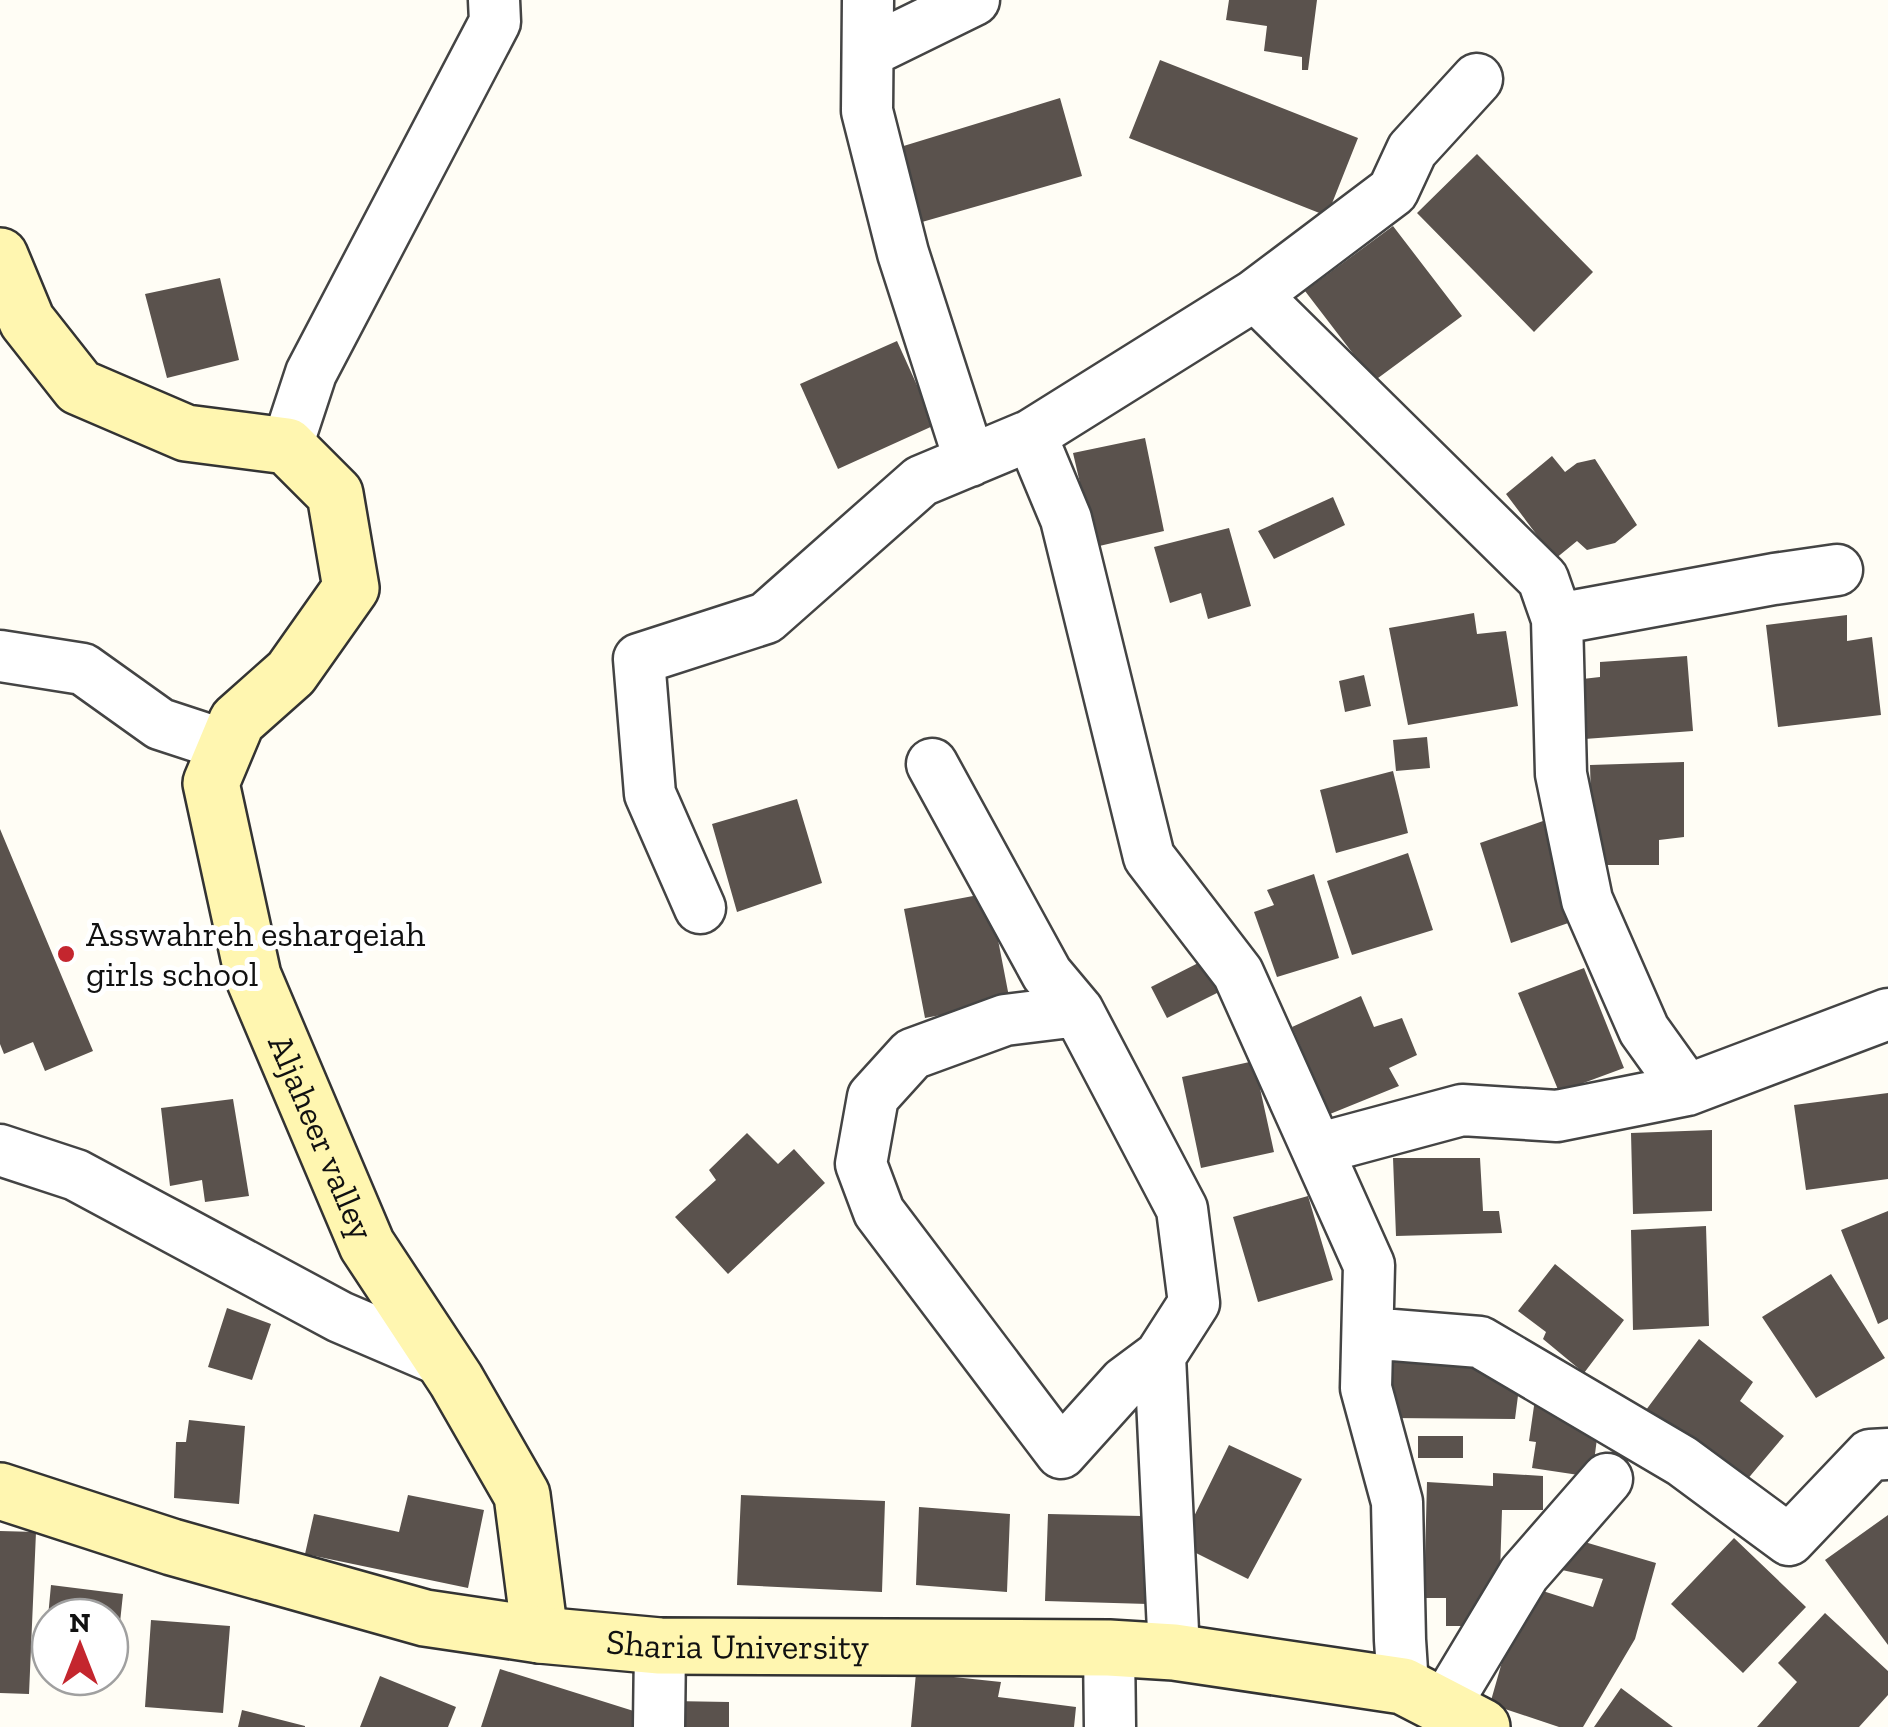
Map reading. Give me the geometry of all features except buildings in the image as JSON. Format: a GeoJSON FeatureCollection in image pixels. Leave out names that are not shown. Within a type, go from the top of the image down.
{"type":"FeatureCollection","features":[{"type":"Feature","properties":{"kind":"street"},"geometry":{"type":"LineString","coordinates":[[0,256],[27,321],[80,387],[186,434],[288,446],[311,372],[496,22],[494,0]]}},
{"type":"Feature","properties":{"kind":"street"},"geometry":{"type":"LineString","coordinates":[[868,0],[867,111],[903,253],[970,461]]}},
{"type":"Feature","properties":{"kind":"street"},"geometry":{"type":"LineString","coordinates":[[868,52],[974,0]]}},
{"type":"Feature","properties":{"kind":"street"},"geometry":{"type":"LineString","coordinates":[[700,908],[650,794],[638,659],[766,618],[921,481],[1031,436],[1256,295],[1393,192],[1412,150],[1477,78]]}},
{"type":"Feature","properties":{"kind":"street"},"geometry":{"type":"LineString","coordinates":[[1256,295],[1543,579],[1557,619],[1561,774],[1587,900],[1644,1030],[1687,1090]]}},
{"type":"Feature","properties":{"kind":"street"},"geometry":{"type":"LineString","coordinates":[[1031,436],[1066,519],[1148,856],[1238,973],[1370,1265],[1366,1388],[1398,1502],[1400,1640],[1443,1707],[1524,1574],[1606,1479]]}},
{"type":"Feature","properties":{"kind":"street","name":"Aljaheer valley"},"geometry":{"type":"LineString","coordinates":[[288,446],[335,494],[350,588],[291,674],[237,721],[211,784],[253,976],[367,1245],[444,1362],[522,1495],[540,1634]]}},
{"type":"Feature","properties":{"kind":"street"},"geometry":{"type":"LineString","coordinates":[[1557,619],[1837,570]]}},
{"type":"Feature","properties":{"kind":"street"},"geometry":{"type":"LineString","coordinates":[[0,656],[83,668],[160,724],[227,746]]}},
{"type":"Feature","properties":{"kind":"street"},"geometry":{"type":"LineString","coordinates":[[932,764],[1047,974],[1078,1011],[1182,1209],[1194,1303],[1160,1356],[1125,1382],[1061,1454],[879,1212],[860,1164],[873,1096],[912,1054],[1006,1020],[1078,1011]]}},
{"type":"Feature","properties":{"kind":"street"},"geometry":{"type":"LineString","coordinates":[[1317,1148],[1462,1110],[1557,1116],[1687,1090],[1888,1014]]}},
{"type":"Feature","properties":{"kind":"street"},"geometry":{"type":"LineString","coordinates":[[0,1150],[76,1174],[340,1318],[444,1362]]}},
{"type":"Feature","properties":{"kind":"street"},"geometry":{"type":"LineString","coordinates":[[1368,1333],[1480,1342],[1682,1461],[1789,1540],[1870,1455],[1888,1454]]}},
{"type":"Feature","properties":{"kind":"street"},"geometry":{"type":"LineString","coordinates":[[1160,1356],[1174,1652]]}},
{"type":"Feature","properties":{"kind":"street","name":"Sharia University"},"geometry":{"type":"LineString","coordinates":[[0,1491],[172,1547],[425,1618],[660,1646],[1109,1648],[1174,1652],[1443,1707]]}},
{"type":"Feature","properties":{"kind":"street"},"geometry":{"type":"LineString","coordinates":[[658,1727],[660,1646]]}},
{"type":"Feature","properties":{"kind":"street"},"geometry":{"type":"LineString","coordinates":[[1109,1648],[1110,1727]]}},
{"type":"Feature","properties":{"kind":"place","name":"Asswahreh esharqeiah girls school"},"geometry":{"type":"Point","coordinates":[66,954]}}]}
